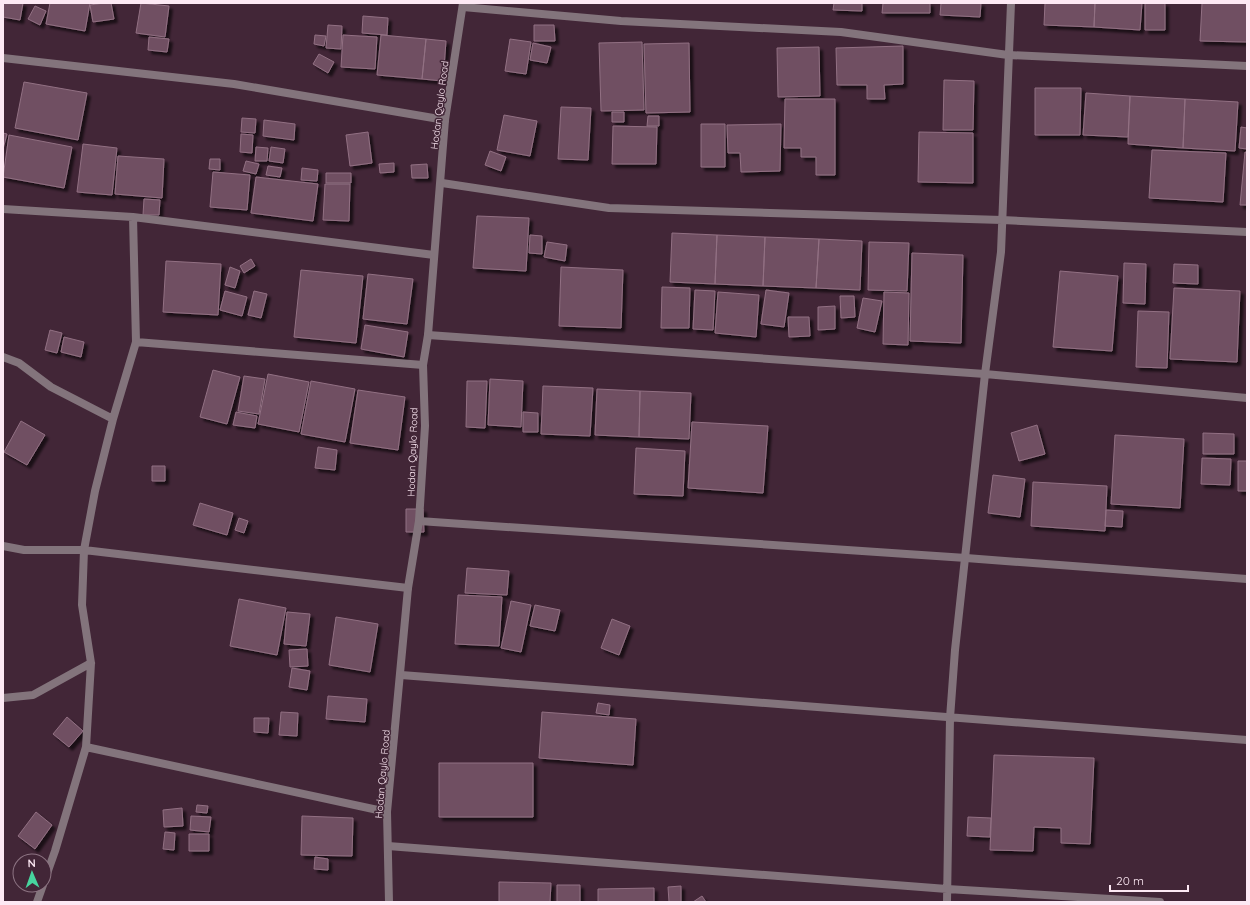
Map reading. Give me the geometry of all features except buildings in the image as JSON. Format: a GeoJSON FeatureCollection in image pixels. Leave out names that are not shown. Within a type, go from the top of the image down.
{"type":"FeatureCollection","features":[{"type":"Feature","properties":{"kind":"street"},"geometry":{"type":"LineString","coordinates":[[947,902],[950,718],[955,650],[985,374],[1001,252],[1011,3]]}},
{"type":"Feature","properties":{"kind":"street"},"geometry":{"type":"LineString","coordinates":[[463,5],[621,20],[841,32],[1008,55],[1247,66]]}},
{"type":"Feature","properties":{"kind":"street","name":"Hodan Qaylo Road"},"geometry":{"type":"LineString","coordinates":[[389,902],[387,812],[408,588],[419,521],[425,426],[423,365],[428,335],[434,255],[442,183],[445,120],[463,5]]}},
{"type":"Feature","properties":{"kind":"street"},"geometry":{"type":"LineString","coordinates":[[3,58],[234,84],[445,120]]}},
{"type":"Feature","properties":{"kind":"street"},"geometry":{"type":"LineString","coordinates":[[442,183],[609,208],[1002,220],[1247,232]]}},
{"type":"Feature","properties":{"kind":"street"},"geometry":{"type":"LineString","coordinates":[[3,209],[133,217],[434,255]]}},
{"type":"Feature","properties":{"kind":"street"},"geometry":{"type":"LineString","coordinates":[[52,859],[86,747],[91,663],[82,606],[84,550],[95,491],[113,419],[136,342],[133,217]]}},
{"type":"Feature","properties":{"kind":"street"},"geometry":{"type":"LineString","coordinates":[[428,335],[985,374],[1247,398]]}},
{"type":"Feature","properties":{"kind":"street"},"geometry":{"type":"LineString","coordinates":[[136,342],[423,365]]}},
{"type":"Feature","properties":{"kind":"street"},"geometry":{"type":"LineString","coordinates":[[3,357],[18,363],[51,387],[113,419]]}},
{"type":"Feature","properties":{"kind":"street"},"geometry":{"type":"LineString","coordinates":[[419,521],[966,558],[1247,579]]}},
{"type":"Feature","properties":{"kind":"street"},"geometry":{"type":"LineString","coordinates":[[3,546],[24,550],[84,550],[408,588]]}},
{"type":"Feature","properties":{"kind":"street"},"geometry":{"type":"LineString","coordinates":[[3,698],[33,695],[91,663]]}},
{"type":"Feature","properties":{"kind":"street"},"geometry":{"type":"LineString","coordinates":[[401,675],[1247,740]]}},
{"type":"Feature","properties":{"kind":"street"},"geometry":{"type":"LineString","coordinates":[[86,747],[387,812]]}},
{"type":"Feature","properties":{"kind":"street"},"geometry":{"type":"LineString","coordinates":[[388,846],[947,889],[1160,902]]}}]}
